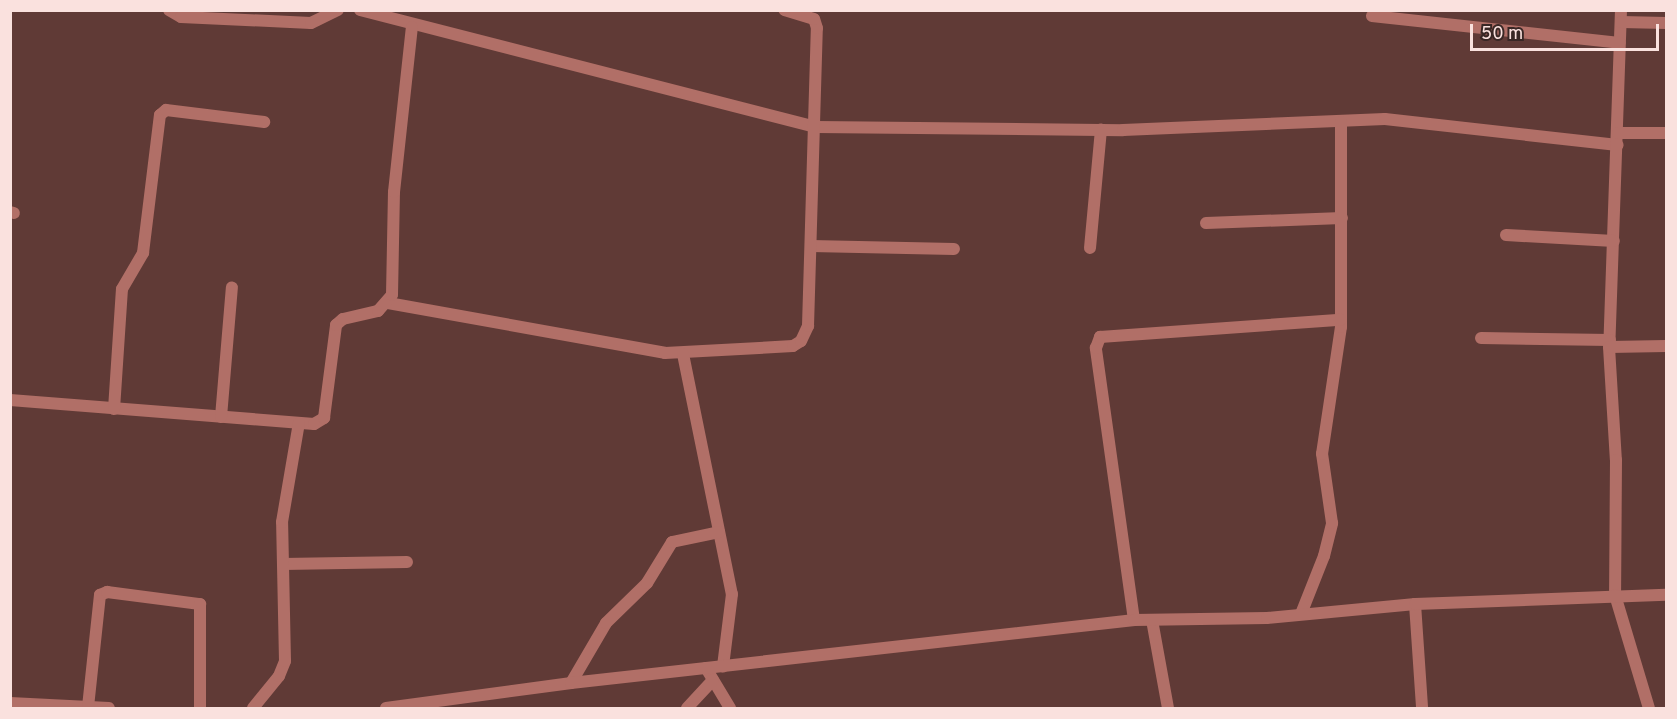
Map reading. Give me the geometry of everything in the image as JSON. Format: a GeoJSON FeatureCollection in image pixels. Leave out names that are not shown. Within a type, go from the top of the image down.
{"type":"FeatureCollection","features":[{"type":"Feature","properties":{"kind":"street"},"geometry":{"type":"LineString","coordinates":[[169,10],[181,16],[311,23],[338,10]]}},
{"type":"Feature","properties":{"kind":"street"},"geometry":{"type":"LineString","coordinates":[[360,10],[412,27],[816,127],[1101,130],[1402,120],[1618,139],[1666,133]]}},
{"type":"Feature","properties":{"kind":"street"},"geometry":{"type":"LineString","coordinates":[[388,303],[682,354],[793,346],[801,341],[808,326],[816,127],[817,28],[813,15],[784,10]]}},
{"type":"Feature","properties":{"kind":"street"},"geometry":{"type":"LineString","coordinates":[[1372,16],[1620,43]]}},
{"type":"Feature","properties":{"kind":"street"},"geometry":{"type":"LineString","coordinates":[[1649,708],[1615,595],[1616,460],[1610,343],[1621,16],[1666,23]]}},
{"type":"Feature","properties":{"kind":"street"},"geometry":{"type":"LineString","coordinates":[[10,400],[314,424],[324,418],[336,325],[343,319],[378,311],[388,303],[394,287],[393,204],[412,27]]}},
{"type":"Feature","properties":{"kind":"street"},"geometry":{"type":"LineString","coordinates":[[114,409],[122,289],[143,253],[160,115],[166,110],[264,122]]}},
{"type":"Feature","properties":{"kind":"street"},"geometry":{"type":"LineString","coordinates":[[1301,615],[1331,536],[1322,454],[1341,320],[1341,122]]}},
{"type":"Feature","properties":{"kind":"street"},"geometry":{"type":"LineString","coordinates":[[1089,248],[1101,130]]}},
{"type":"Feature","properties":{"kind":"street"},"geometry":{"type":"LineString","coordinates":[[1206,223],[1342,218]]}},
{"type":"Feature","properties":{"kind":"street"},"geometry":{"type":"LineString","coordinates":[[1506,235],[1614,241]]}},
{"type":"Feature","properties":{"kind":"street"},"geometry":{"type":"LineString","coordinates":[[812,246],[954,249]]}},
{"type":"Feature","properties":{"kind":"street"},"geometry":{"type":"LineString","coordinates":[[221,417],[232,287]]}},
{"type":"Feature","properties":{"kind":"street"},"geometry":{"type":"LineString","coordinates":[[1134,620],[1096,348],[1100,336],[1341,320]]}},
{"type":"Feature","properties":{"kind":"street"},"geometry":{"type":"LineString","coordinates":[[1481,338],[1666,346]]}},
{"type":"Feature","properties":{"kind":"street"},"geometry":{"type":"LineString","coordinates":[[682,354],[732,600],[723,666]]}},
{"type":"Feature","properties":{"kind":"street"},"geometry":{"type":"LineString","coordinates":[[253,708],[279,676],[285,661],[283,510],[299,423]]}},
{"type":"Feature","properties":{"kind":"street"},"geometry":{"type":"LineString","coordinates":[[571,683],[606,623],[647,583],[672,542],[719,532]]}},
{"type":"Feature","properties":{"kind":"street"},"geometry":{"type":"LineString","coordinates":[[283,564],[407,562]]}},
{"type":"Feature","properties":{"kind":"street"},"geometry":{"type":"LineString","coordinates":[[88,707],[100,595],[107,592],[200,604],[200,708]]}},
{"type":"Feature","properties":{"kind":"street"},"geometry":{"type":"LineString","coordinates":[[386,708],[571,683],[1134,620],[1301,615],[1415,604],[1615,595],[1666,595]]}},
{"type":"Feature","properties":{"kind":"street"},"geometry":{"type":"LineString","coordinates":[[1415,604],[1422,708]]}},
{"type":"Feature","properties":{"kind":"street"},"geometry":{"type":"LineString","coordinates":[[1152,620],[1168,708]]}},
{"type":"Feature","properties":{"kind":"street"},"geometry":{"type":"LineString","coordinates":[[706,668],[730,708]]}},
{"type":"Feature","properties":{"kind":"street"},"geometry":{"type":"LineString","coordinates":[[687,708],[712,680]]}},
{"type":"Feature","properties":{"kind":"street"},"geometry":{"type":"LineString","coordinates":[[10,703],[109,708]]}}]}
